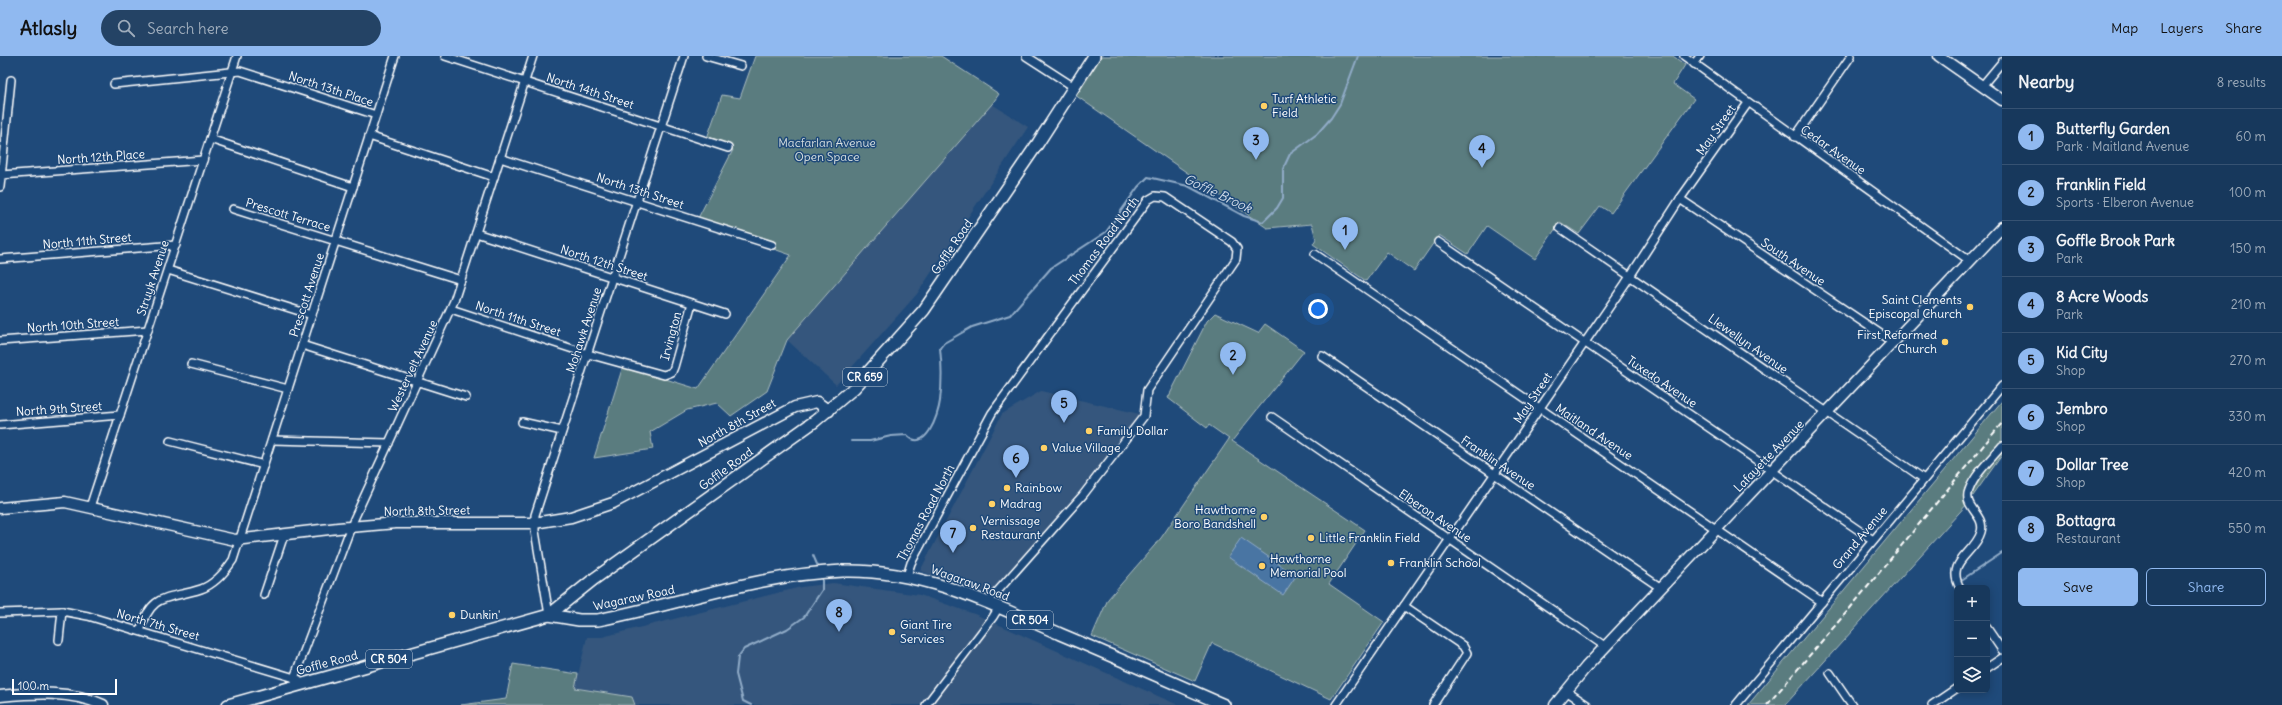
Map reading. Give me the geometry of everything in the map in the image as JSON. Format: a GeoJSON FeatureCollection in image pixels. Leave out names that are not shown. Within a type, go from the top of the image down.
{"type":"FeatureCollection","features":[{"type":"Feature","properties":{"kind":"main road","name":"Goffle Road"},"geometry":{"type":"LineString","coordinates":[[228,705],[305,682],[549,615],[594,579],[829,411],[862,380],[924,310],[1094,56]]}},
{"type":"Feature","properties":{"kind":"main road","name":"Wagaraw Road"},"geometry":{"type":"LineString","coordinates":[[549,615],[579,620],[598,620],[764,582],[814,573],[859,571],[907,576],[949,587],[994,604],[1224,705]]}},
{"type":"Feature","properties":{"kind":"street","name":"Struyk Avenue"},"geometry":{"type":"LineString","coordinates":[[90,507],[237,56]]}},
{"type":"Feature","properties":{"kind":"street","name":"Prescott Avenue"},"geometry":{"type":"LineString","coordinates":[[140,631],[146,613],[157,602],[173,595],[202,588],[222,574],[233,560],[395,56]]}},
{"type":"Feature","properties":{"kind":"street","name":"North 14th Street"},"geometry":{"type":"LineString","coordinates":[[445,56],[728,148]]}},
{"type":"Feature","properties":{"kind":"street","name":"Westervelt Avenue"},"geometry":{"type":"LineString","coordinates":[[294,678],[351,527],[451,309],[533,56]]}},
{"type":"Feature","properties":{"kind":"street","name":"Mohawk Avenue"},"geometry":{"type":"LineString","coordinates":[[549,615],[534,523],[537,508],[684,56]]}},
{"type":"Feature","properties":{"kind":"street"},"geometry":{"type":"LineString","coordinates":[[706,56],[741,66]]}},
{"type":"Feature","properties":{"kind":"street"},"geometry":{"type":"LineString","coordinates":[[1026,56],[1074,87]]}},
{"type":"Feature","properties":{"kind":"street","name":"Cedar Avenue"},"geometry":{"type":"LineString","coordinates":[[1684,56],[1970,261]]}},
{"type":"Feature","properties":{"kind":"street"},"geometry":{"type":"LineString","coordinates":[[1694,64],[1700,56]]}},
{"type":"Feature","properties":{"kind":"street"},"geometry":{"type":"LineString","coordinates":[[1795,137],[1851,56]]}},
{"type":"Feature","properties":{"kind":"street"},"geometry":{"type":"LineString","coordinates":[[1938,56],[2002,100]]}},
{"type":"Feature","properties":{"kind":"street"},"geometry":{"type":"LineString","coordinates":[[1982,86],[2002,62]]}},
{"type":"Feature","properties":{"kind":"street","name":"North 13th Place"},"geometry":{"type":"LineString","coordinates":[[114,84],[240,71],[376,115]]}},
{"type":"Feature","properties":{"kind":"street"},"geometry":{"type":"LineString","coordinates":[[0,187],[11,80]]}},
{"type":"Feature","properties":{"kind":"street","name":"May Street"},"geometry":{"type":"LineString","coordinates":[[1336,705],[1630,276],[1680,199],[1748,103]]}},
{"type":"Feature","properties":{"kind":"street"},"geometry":{"type":"LineString","coordinates":[[369,136],[494,177]]}},
{"type":"Feature","properties":{"kind":"street"},"geometry":{"type":"LineString","coordinates":[[210,139],[353,187]]}},
{"type":"Feature","properties":{"kind":"street","name":"North 13th Street"},"geometry":{"type":"LineString","coordinates":[[500,158],[772,246]]}},
{"type":"Feature","properties":{"kind":"street","name":"North 12th Place"},"geometry":{"type":"LineString","coordinates":[[1,175],[203,160]]}},
{"type":"Feature","properties":{"kind":"street","name":"Thomas Road North"},"geometry":{"type":"LineString","coordinates":[[907,576],[914,558],[992,413],[1148,200],[1155,196],[1165,197],[1232,242],[1236,249],[1236,259],[1147,390],[1144,416],[1080,500],[994,604],[993,617],[926,705]]}},
{"type":"Feature","properties":{"kind":"street","name":"South Avenue"},"geometry":{"type":"LineString","coordinates":[[1680,199],[1894,344]]}},
{"type":"Feature","properties":{"kind":"street","name":"Prescott Terrace"},"geometry":{"type":"LineString","coordinates":[[233,210],[336,241]]}},
{"type":"Feature","properties":{"kind":"street","name":"Lafayette Avenue"},"geometry":{"type":"LineString","coordinates":[[1555,705],[1606,646],[1894,344],[2002,227]]}},
{"type":"Feature","properties":{"kind":"street","name":"Llewellyn Avenue"},"geometry":{"type":"LineString","coordinates":[[1560,228],[1924,479]]}},
{"type":"Feature","properties":{"kind":"street","name":"North 12th Street"},"geometry":{"type":"LineString","coordinates":[[476,233],[725,314]]}},
{"type":"Feature","properties":{"kind":"street"},"geometry":{"type":"LineString","coordinates":[[336,241],[460,280]]}},
{"type":"Feature","properties":{"kind":"street","name":"Tuxedo Avenue"},"geometry":{"type":"LineString","coordinates":[[1438,242],[1873,540]]}},
{"type":"Feature","properties":{"kind":"street","name":"North 11th Street"},"geometry":{"type":"LineString","coordinates":[[0,259],[176,245]]}},
{"type":"Feature","properties":{"kind":"street","name":"Maitland Avenue"},"geometry":{"type":"LineString","coordinates":[[1315,254],[1822,602]]}},
{"type":"Feature","properties":{"kind":"street"},"geometry":{"type":"LineString","coordinates":[[168,270],[312,315]]}},
{"type":"Feature","properties":{"kind":"street","name":"Irvington"},"geometry":{"type":"LineString","coordinates":[[647,371],[664,375],[672,372],[692,303]]}},
{"type":"Feature","properties":{"kind":"street","name":"North 11th Street"},"geometry":{"type":"LineString","coordinates":[[451,309],[588,354],[647,371]]}},
{"type":"Feature","properties":{"kind":"street","name":"North 10th Street"},"geometry":{"type":"LineString","coordinates":[[0,341],[148,330]]}},
{"type":"Feature","properties":{"kind":"street"},"geometry":{"type":"LineString","coordinates":[[302,345],[466,397]]}},
{"type":"Feature","properties":{"kind":"street","name":"Franklin Avenue"},"geometry":{"type":"LineString","coordinates":[[1322,356],[1661,588]]}},
{"type":"Feature","properties":{"kind":"street"},"geometry":{"type":"LineString","coordinates":[[191,364],[288,389]]}},
{"type":"Feature","properties":{"kind":"street","name":"Grand Avenue"},"geometry":{"type":"LineString","coordinates":[[1736,705],[2002,386]]}},
{"type":"Feature","properties":{"kind":"street","name":"North 8th Street"},"geometry":{"type":"LineString","coordinates":[[0,508],[65,502],[228,539],[240,540],[351,527],[420,522],[534,523],[576,516],[613,503],[795,407],[818,402],[829,411]]}},
{"type":"Feature","properties":{"kind":"street","name":"North 9th Street"},"geometry":{"type":"LineString","coordinates":[[0,425],[120,415]]}},
{"type":"Feature","properties":{"kind":"street","name":"Elberon Avenue"},"geometry":{"type":"LineString","coordinates":[[1272,417],[1606,646]]}},
{"type":"Feature","properties":{"kind":"street"},"geometry":{"type":"LineString","coordinates":[[522,422],[562,431]]}},
{"type":"Feature","properties":{"kind":"street"},"geometry":{"type":"LineString","coordinates":[[272,440],[389,443]]}},
{"type":"Feature","properties":{"kind":"street"},"geometry":{"type":"LineString","coordinates":[[170,441],[264,465]]}},
{"type":"Feature","properties":{"kind":"street"},"geometry":{"type":"LineString","coordinates":[[1958,585],[1955,578],[1956,568],[1976,542],[1982,528],[1979,518],[1969,504],[1969,490],[2002,446]]}},
{"type":"Feature","properties":{"kind":"street"},"geometry":{"type":"LineString","coordinates":[[264,595],[284,535]]}},
{"type":"Feature","properties":{"kind":"street"},"geometry":{"type":"LineString","coordinates":[[1404,606],[1463,646],[1467,653],[1433,705]]}},
{"type":"Feature","properties":{"kind":"street"},"geometry":{"type":"LineString","coordinates":[[59,640],[62,612]]}},
{"type":"Feature","properties":{"kind":"street","name":"North 7th Street"},"geometry":{"type":"LineString","coordinates":[[0,613],[62,612],[88,616],[305,682]]}},
{"type":"Feature","properties":{"kind":"street"},"geometry":{"type":"LineString","coordinates":[[1990,632],[2002,650]]}},
{"type":"Feature","properties":{"kind":"street"},"geometry":{"type":"LineString","coordinates":[[1990,666],[2002,658]]}},
{"type":"Feature","properties":{"kind":"street"},"geometry":{"type":"LineString","coordinates":[[1830,673],[1852,705]]}},
{"type":"Feature","properties":{"kind":"street"},"geometry":{"type":"LineString","coordinates":[[1932,705],[1954,690]]}},
{"type":"Feature","properties":{"kind":"street"},"geometry":{"type":"LineString","coordinates":[[1566,691],[1587,705]]}},
{"type":"Feature","properties":{"kind":"street"},"geometry":{"type":"LineString","coordinates":[[0,696],[60,694],[86,698],[103,705]]}},
{"type":"Feature","properties":{"kind":"shaded area"},"geometry":{"type":"Polygon","coordinates":[[[992,104],[1028,127],[917,294],[836,385],[787,340],[992,104]]]}},
{"type":"Feature","properties":{"kind":"shaded area"},"geometry":{"type":"Polygon","coordinates":[[[1041,391],[1140,414],[1103,464],[990,594],[920,571],[1002,414],[1041,391]]]}},
{"type":"Feature","properties":{"kind":"shaded area","name":"Hawthorne Memorial Pool"},"geometry":{"type":"Polygon","coordinates":[[[1241,538],[1296,576],[1283,595],[1228,557],[1241,538]]]}},
{"type":"Feature","properties":{"kind":"shaded area"},"geometry":{"type":"Polygon","coordinates":[[[833,583],[920,595],[977,615],[1178,705],[635,705],[632,697],[575,688],[587,637],[602,637],[801,587],[833,583]]]}},
{"type":"Feature","properties":{"kind":"green space","name":"Macfarlan Avenue Open Space"},"geometry":{"type":"Polygon","coordinates":[[[755,56],[941,56],[999,94],[992,104],[787,340],[767,391],[731,416],[717,403],[687,410],[650,432],[653,449],[594,458],[623,366],[698,389],[791,255],[696,222],[733,150],[706,141],[722,95],[740,98],[755,56]]]}},
{"type":"Feature","properties":{"kind":"green space"},"geometry":{"type":"Polygon","coordinates":[[[1101,56],[1673,56],[1685,65],[1673,84],[1694,99],[1611,213],[1600,206],[1579,234],[1560,222],[1535,259],[1487,226],[1468,254],[1439,235],[1414,271],[1387,252],[1366,281],[1313,244],[1316,239],[1312,224],[1267,228],[1075,95],[1101,56]]]}},
{"type":"Feature","properties":{"kind":"green space"},"geometry":{"type":"Polygon","coordinates":[[[1215,313],[1258,333],[1265,324],[1304,351],[1232,441],[1365,530],[1329,584],[1384,622],[1331,699],[1212,643],[1195,681],[1092,636],[1108,599],[1161,538],[1229,439],[1209,425],[1207,428],[1168,398],[1207,321],[1215,313]]]}},
{"type":"Feature","properties":{"kind":"green space"},"geometry":{"type":"Polygon","coordinates":[[[2002,401],[2002,455],[1968,503],[1785,705],[1748,705],[2002,401]]]}},
{"type":"Feature","properties":{"kind":"green space"},"geometry":{"type":"Polygon","coordinates":[[[513,664],[578,674],[575,688],[632,697],[635,705],[461,705],[506,699],[513,664]]]}},
{"type":"Feature","properties":{"kind":"waterway","name":"Goffle Brook"},"geometry":{"type":"LineString","coordinates":[[851,441],[870,441],[891,436],[907,435],[914,440],[919,440],[925,437],[930,431],[939,408],[941,395],[940,348],[944,343],[972,327],[1010,315],[1051,268],[1106,232],[1138,187],[1148,177],[1188,186],[1244,216],[1263,222],[1277,208],[1283,198],[1283,169],[1290,154],[1317,134],[1331,118],[1340,104],[1358,56]]}},
{"type":"Feature","properties":{"kind":"waterway"},"geometry":{"type":"LineString","coordinates":[[1960,581],[2002,553]]}},
{"type":"Feature","properties":{"kind":"waterway","name":"Goffle Brook"},"geometry":{"type":"LineString","coordinates":[[813,555],[819,569]]}},
{"type":"Feature","properties":{"kind":"waterway","name":"Goffle Brook"},"geometry":{"type":"LineString","coordinates":[[751,705],[743,701],[736,674],[738,657],[744,649],[787,629],[804,617],[822,590],[822,577]]}},
{"type":"Feature","properties":{"kind":"railway"},"geometry":{"type":"LineString","coordinates":[[1767,705],[1851,607],[2002,423]]}},
{"type":"Feature","properties":{"kind":"place","name":"Turf Athletic Field"},"geometry":{"type":"Point","coordinates":[1264,106]}},
{"type":"Feature","properties":{"kind":"place","name":"Goffle Brook Park"},"geometry":{"type":"Point","coordinates":[1256,160]}},
{"type":"Feature","properties":{"kind":"place","name":"8 Acre Woods"},"geometry":{"type":"Point","coordinates":[1482,168]}},
{"type":"Feature","properties":{"kind":"place","name":"Butterfly Garden"},"geometry":{"type":"Point","coordinates":[1345,250]}},
{"type":"Feature","properties":{"kind":"place","name":"Saint Clements Episcopal Church"},"geometry":{"type":"Point","coordinates":[1970,307]}},
{"type":"Feature","properties":{"kind":"place","name":"First Reformed Church"},"geometry":{"type":"Point","coordinates":[1945,342]}},
{"type":"Feature","properties":{"kind":"place","name":"Franklin Field"},"geometry":{"type":"Point","coordinates":[1233,375]}},
{"type":"Feature","properties":{"kind":"place","name":"Kid City"},"geometry":{"type":"Point","coordinates":[1064,423]}},
{"type":"Feature","properties":{"kind":"place","name":"Family Dollar"},"geometry":{"type":"Point","coordinates":[1089,431]}},
{"type":"Feature","properties":{"kind":"place","name":"Value Village"},"geometry":{"type":"Point","coordinates":[1044,448]}},
{"type":"Feature","properties":{"kind":"place","name":"Jembro"},"geometry":{"type":"Point","coordinates":[1016,478]}},
{"type":"Feature","properties":{"kind":"place","name":"Rainbow"},"geometry":{"type":"Point","coordinates":[1007,488]}},
{"type":"Feature","properties":{"kind":"place","name":"Madrag"},"geometry":{"type":"Point","coordinates":[992,504]}},
{"type":"Feature","properties":{"kind":"place","name":"Hawthorne Boro Bandshell"},"geometry":{"type":"Point","coordinates":[1264,517]}},
{"type":"Feature","properties":{"kind":"place","name":"Vernissage Restaurant"},"geometry":{"type":"Point","coordinates":[973,528]}},
{"type":"Feature","properties":{"kind":"place","name":"Little Franklin Field"},"geometry":{"type":"Point","coordinates":[1311,538]}},
{"type":"Feature","properties":{"kind":"place","name":"Dollar Tree"},"geometry":{"type":"Point","coordinates":[953,553]}},
{"type":"Feature","properties":{"kind":"place","name":"Franklin School"},"geometry":{"type":"Point","coordinates":[1391,563]}},
{"type":"Feature","properties":{"kind":"place","name":"Hawthorne Memorial Pool"},"geometry":{"type":"Point","coordinates":[1262,566]}},
{"type":"Feature","properties":{"kind":"place","name":"Dunkin'"},"geometry":{"type":"Point","coordinates":[452,615]}},
{"type":"Feature","properties":{"kind":"place","name":"Bottagra"},"geometry":{"type":"Point","coordinates":[839,632]}},
{"type":"Feature","properties":{"kind":"place","name":"Giant Tire Services"},"geometry":{"type":"Point","coordinates":[892,632]}}]}
